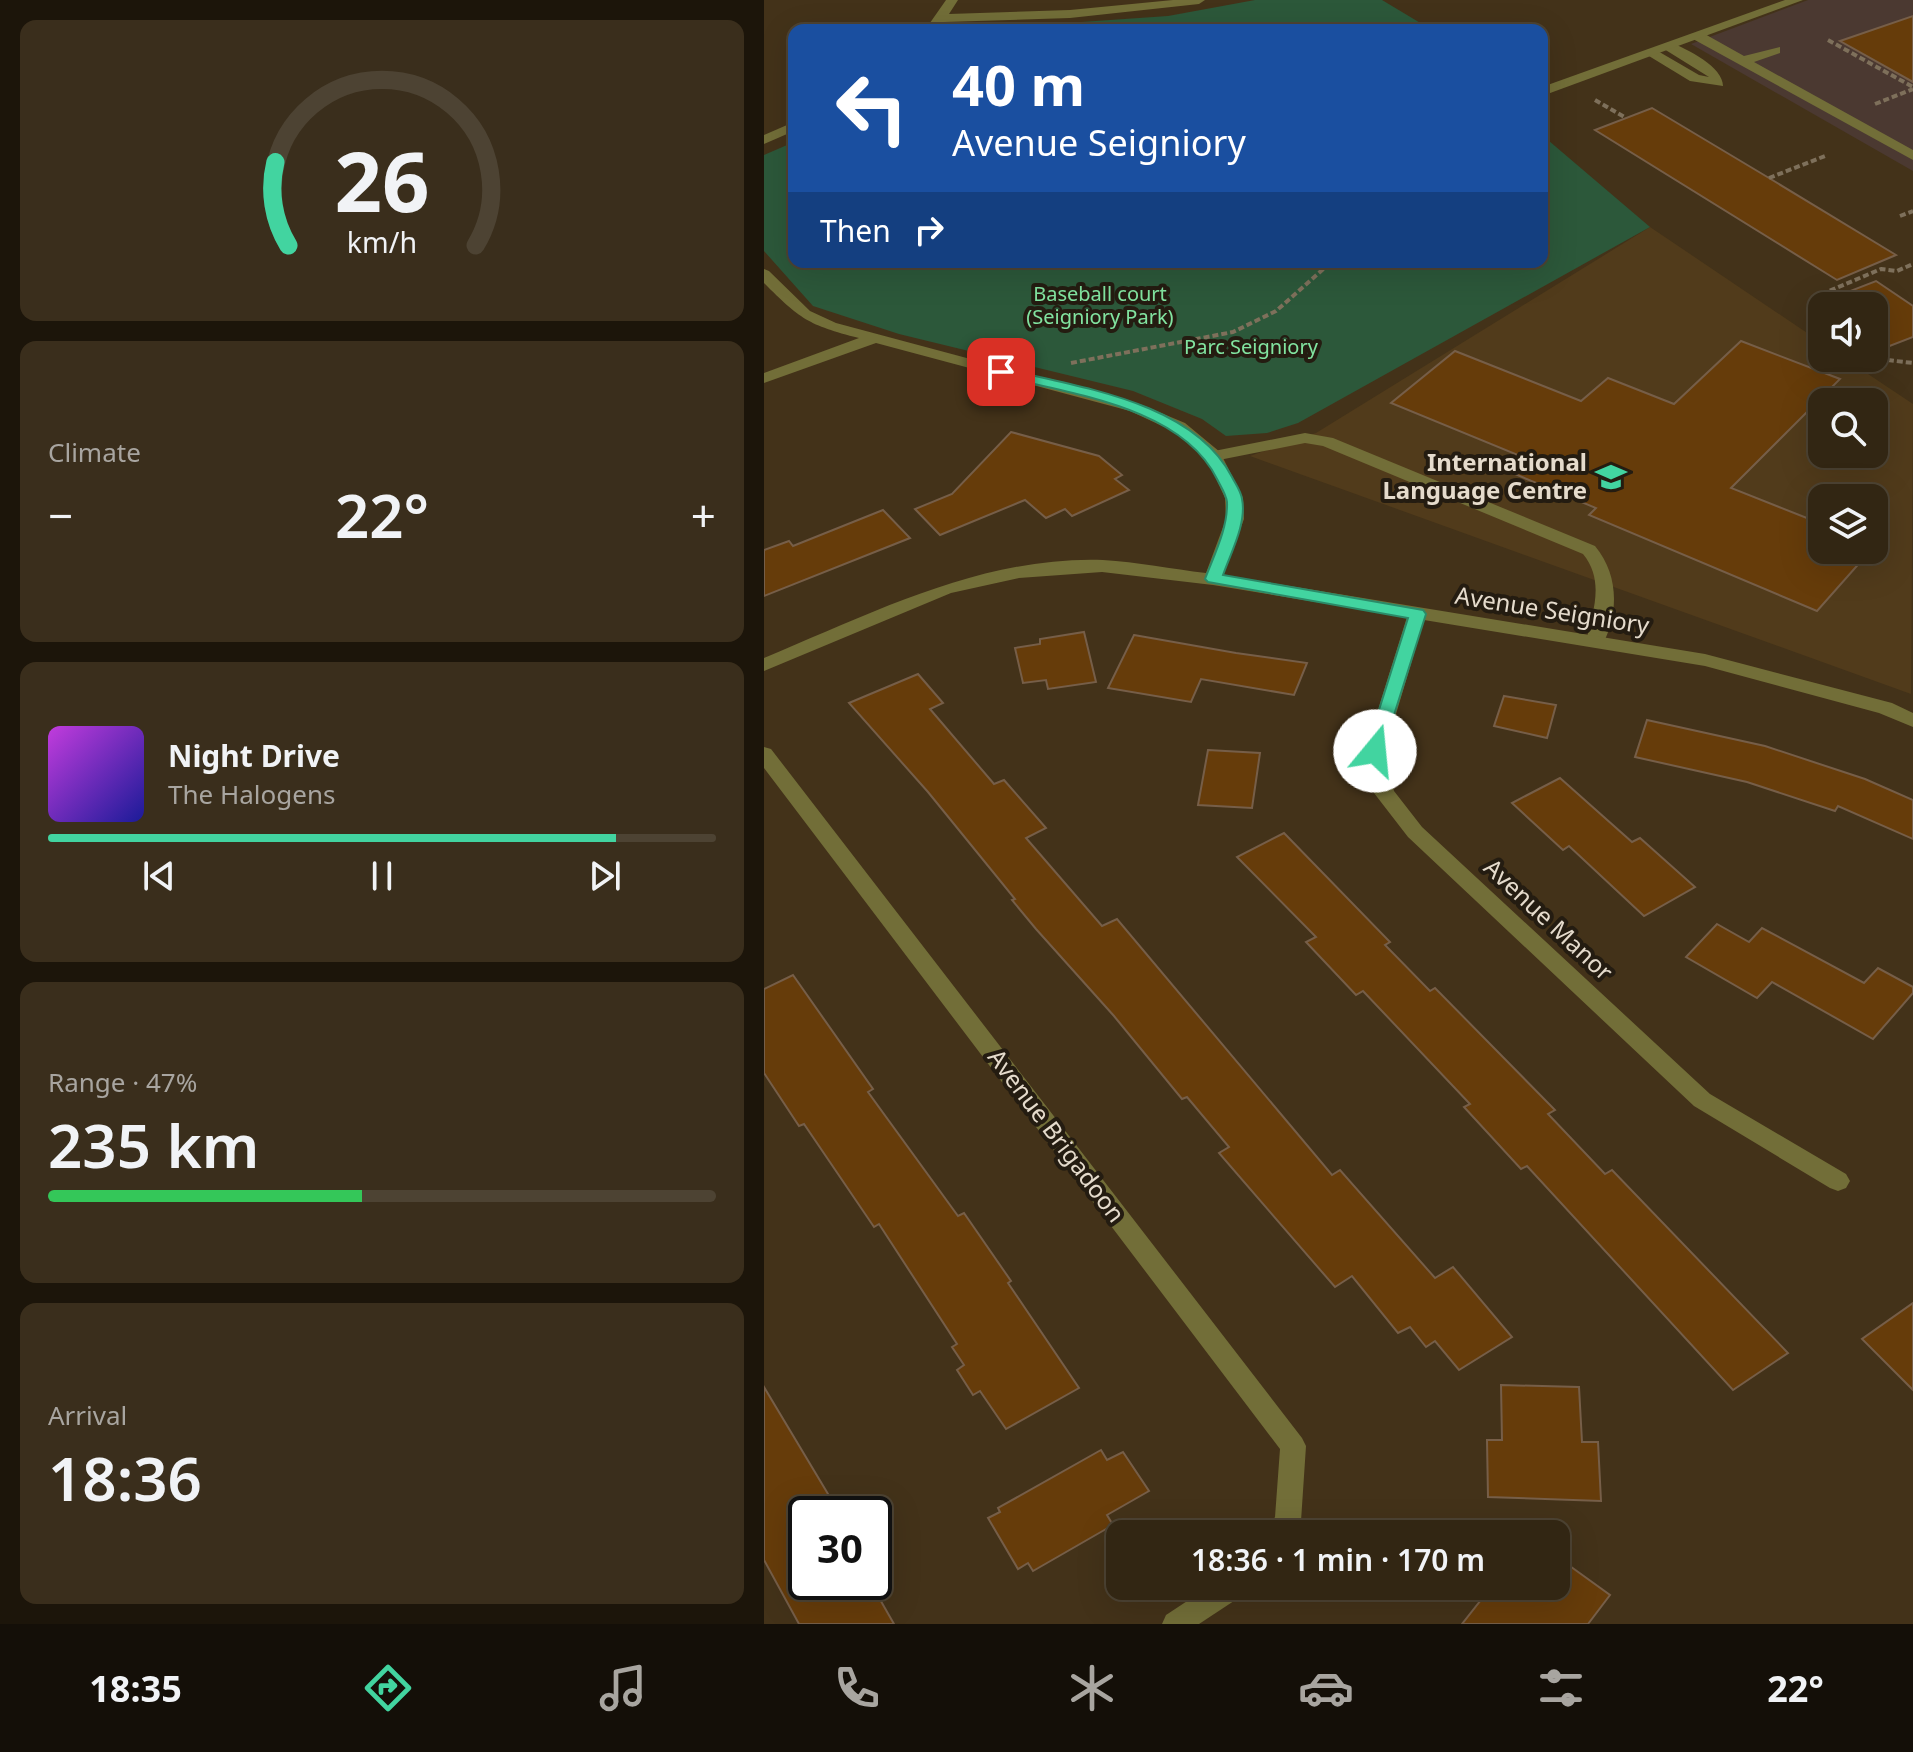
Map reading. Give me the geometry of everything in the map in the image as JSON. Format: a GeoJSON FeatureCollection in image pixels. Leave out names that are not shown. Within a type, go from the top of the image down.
{"type":"FeatureCollection","features":[{"type":"Feature","properties":{"kind":"street"},"geometry":{"type":"LineString","coordinates":[[937,24],[952,0]]}},
{"type":"Feature","properties":{"kind":"street"},"geometry":{"type":"LineString","coordinates":[[942,18],[1047,17],[1142,9],[1199,0]]}},
{"type":"Feature","properties":{"kind":"street"},"geometry":{"type":"LineString","coordinates":[[1548,90],[1797,0]]}},
{"type":"Feature","properties":{"kind":"street"},"geometry":{"type":"LineString","coordinates":[[1698,36],[1913,156]]}},
{"type":"Feature","properties":{"kind":"street"},"geometry":{"type":"LineString","coordinates":[[1651,53],[1695,78],[1718,83],[1714,73],[1669,46]]}},
{"type":"Feature","properties":{"kind":"street"},"geometry":{"type":"LineString","coordinates":[[1744,61],[1775,50]]}},
{"type":"Feature","properties":{"kind":"street"},"geometry":{"type":"LineString","coordinates":[[764,140],[788,129]]}},
{"type":"Feature","properties":{"kind":"street"},"geometry":{"type":"LineString","coordinates":[[764,274],[804,314],[872,339],[1136,408],[1179,427],[1214,456],[1234,498],[1235,519],[1213,579]]}},
{"type":"Feature","properties":{"kind":"street"},"geometry":{"type":"LineString","coordinates":[[764,378],[872,339]]}},
{"type":"Feature","properties":{"kind":"street"},"geometry":{"type":"LineString","coordinates":[[1214,456],[1305,438],[1327,442],[1589,550],[1601,562],[1608,579],[1595,642]]}},
{"type":"Feature","properties":{"kind":"street","name":"Avenue Seigniory"},"geometry":{"type":"LineString","coordinates":[[764,665],[946,589],[1019,572],[1102,566],[1213,579],[1705,660],[1885,708],[1913,720]]}},
{"type":"Feature","properties":{"kind":"street","name":"Avenue Manor"},"geometry":{"type":"LineString","coordinates":[[1417,614],[1375,751],[1384,793],[1415,832],[1702,1100],[1838,1181]]}},
{"type":"Feature","properties":{"kind":"street","name":"Avenue Brigadoon"},"geometry":{"type":"LineString","coordinates":[[764,754],[1293,1446],[1288,1520]]}},
{"type":"Feature","properties":{"kind":"street"},"geometry":{"type":"LineString","coordinates":[[1176,1624],[1212,1600]]}},
{"type":"Feature","properties":{"kind":"path"},"geometry":{"type":"LineString","coordinates":[[1828,40],[1913,88]]}},
{"type":"Feature","properties":{"kind":"path"},"geometry":{"type":"LineString","coordinates":[[1870,106],[1913,88]]}},
{"type":"Feature","properties":{"kind":"path"},"geometry":{"type":"LineString","coordinates":[[1592,98],[1626,118]]}},
{"type":"Feature","properties":{"kind":"path"},"geometry":{"type":"LineString","coordinates":[[1769,178],[1825,156]]}},
{"type":"Feature","properties":{"kind":"path"},"geometry":{"type":"LineString","coordinates":[[1900,216],[1913,211]]}},
{"type":"Feature","properties":{"kind":"path"},"geometry":{"type":"LineString","coordinates":[[1827,292],[1881,269],[1897,271],[1913,264]]}},
{"type":"Feature","properties":{"kind":"path"},"geometry":{"type":"LineString","coordinates":[[1867,267],[1874,272]]}},
{"type":"Feature","properties":{"kind":"path"},"geometry":{"type":"LineString","coordinates":[[1060,365],[1233,332],[1276,311],[1324,268]]}},
{"type":"Feature","properties":{"kind":"path"},"geometry":{"type":"LineString","coordinates":[[1888,360],[1913,363]]}},
{"type":"Feature","properties":{"kind":"shaded area"},"geometry":{"type":"Polygon","coordinates":[[[1808,0],[1913,0],[1913,171],[1691,44],[1808,0]]]}},
{"type":"Feature","properties":{"kind":"shaded area","name":"International Language Centre"},"geometry":{"type":"Polygon","coordinates":[[[1650,227],[1808,334],[1808,372],[1865,372],[1913,404],[1911,694],[1250,456],[1316,433],[1650,227]]]}},
{"type":"Feature","properties":{"kind":"green space"},"geometry":{"type":"Polygon","coordinates":[[[1255,0],[1382,0],[1422,24],[1051,24],[1168,16],[1255,0]]]}},
{"type":"Feature","properties":{"kind":"green space","name":"Parc Seigniory"},"geometry":{"type":"Polygon","coordinates":[[[1548,140],[1650,227],[1298,423],[1267,433],[1226,436],[1202,419],[1133,391],[899,334],[813,306],[764,251],[764,155],[788,145],[788,268],[1548,268],[1548,140]]]}},
{"type":"Feature","properties":{"kind":"building"},"geometry":{"type":"Polygon","coordinates":[[[1913,16],[1913,82],[1840,41],[1913,16]]]}},
{"type":"Feature","properties":{"kind":"building"},"geometry":{"type":"Polygon","coordinates":[[[1652,108],[1896,255],[1837,280],[1595,130],[1652,108]]]}},
{"type":"Feature","properties":{"kind":"building"},"geometry":{"type":"Polygon","coordinates":[[[1876,281],[1913,306],[1913,337],[1888,347],[1888,292],[1848,292],[1876,281]]]}},
{"type":"Feature","properties":{"kind":"building"},"geometry":{"type":"Polygon","coordinates":[[[1741,341],[1808,367],[1808,372],[1822,372],[1840,379],[1831,388],[1808,388],[1808,411],[1731,488],[1808,518],[1808,564],[1859,564],[1817,611],[1589,515],[1596,508],[1503,469],[1518,455],[1391,403],[1455,351],[1581,401],[1608,378],[1674,404],[1741,341]]]}},
{"type":"Feature","properties":{"kind":"building"},"geometry":{"type":"Polygon","coordinates":[[[1011,432],[1099,456],[1122,475],[1115,479],[1129,490],[1072,516],[1065,509],[1046,518],[1025,500],[940,535],[915,509],[952,494],[1011,432]]]}},
{"type":"Feature","properties":{"kind":"building"},"geometry":{"type":"Polygon","coordinates":[[[883,510],[910,538],[764,596],[764,550],[789,541],[793,546],[883,510]]]}},
{"type":"Feature","properties":{"kind":"building"},"geometry":{"type":"Polygon","coordinates":[[[1084,632],[1096,682],[1048,689],[1046,680],[1023,683],[1015,648],[1040,644],[1040,639],[1084,632]]]}},
{"type":"Feature","properties":{"kind":"building"},"geometry":{"type":"Polygon","coordinates":[[[1134,635],[1307,663],[1294,695],[1201,679],[1191,702],[1108,688],[1134,635]]]}},
{"type":"Feature","properties":{"kind":"building"},"geometry":{"type":"Polygon","coordinates":[[[918,674],[943,703],[930,709],[994,784],[1004,780],[1046,828],[1026,838],[1102,926],[1117,919],[1332,1175],[1340,1170],[1435,1278],[1453,1267],[1512,1337],[1459,1370],[1435,1341],[1426,1347],[1410,1327],[1398,1333],[1352,1276],[1335,1287],[1219,1153],[1229,1147],[1187,1097],[1182,1099],[1114,1016],[1036,929],[928,792],[849,703],[918,674]]]}},
{"type":"Feature","properties":{"kind":"building"},"geometry":{"type":"Polygon","coordinates":[[[1504,696],[1556,705],[1547,738],[1494,726],[1504,696]]]}},
{"type":"Feature","properties":{"kind":"building"},"geometry":{"type":"Polygon","coordinates":[[[1647,720],[1765,746],[1865,779],[1913,800],[1913,839],[1838,806],[1835,811],[1747,782],[1635,757],[1647,720]]]}},
{"type":"Feature","properties":{"kind":"building"},"geometry":{"type":"Polygon","coordinates":[[[1208,750],[1260,753],[1252,808],[1198,805],[1208,750]]]}},
{"type":"Feature","properties":{"kind":"building"},"geometry":{"type":"Polygon","coordinates":[[[1560,778],[1632,842],[1640,838],[1695,887],[1644,916],[1569,846],[1563,850],[1512,803],[1560,778]]]}},
{"type":"Feature","properties":{"kind":"building"},"geometry":{"type":"Polygon","coordinates":[[[1284,833],[1390,942],[1385,945],[1430,991],[1435,988],[1555,1110],[1548,1114],[1605,1174],[1612,1170],[1788,1353],[1733,1390],[1527,1166],[1521,1169],[1464,1107],[1470,1104],[1363,991],[1356,995],[1306,942],[1316,937],[1237,857],[1284,833]]]}},
{"type":"Feature","properties":{"kind":"building"},"geometry":{"type":"Polygon","coordinates":[[[1717,924],[1749,942],[1762,928],[1864,983],[1878,968],[1913,987],[1913,993],[1873,1039],[1772,982],[1757,998],[1686,957],[1717,924]]]}},
{"type":"Feature","properties":{"kind":"building"},"geometry":{"type":"Polygon","coordinates":[[[793,975],[873,1089],[868,1092],[958,1216],[964,1213],[1079,1388],[1006,1429],[980,1391],[973,1395],[957,1370],[964,1365],[952,1347],[957,1344],[879,1224],[874,1227],[804,1124],[799,1126],[764,1073],[764,989],[793,975]]]}},
{"type":"Feature","properties":{"kind":"building"},"geometry":{"type":"Polygon","coordinates":[[[1913,1303],[1913,1390],[1862,1339],[1913,1303]]]}},
{"type":"Feature","properties":{"kind":"building"},"geometry":{"type":"Polygon","coordinates":[[[1501,1385],[1579,1387],[1582,1442],[1598,1442],[1601,1501],[1488,1497],[1487,1440],[1502,1440],[1501,1385]]]}},
{"type":"Feature","properties":{"kind":"building"},"geometry":{"type":"Polygon","coordinates":[[[764,1387],[829,1496],[788,1496],[788,1600],[880,1600],[894,1624],[799,1624],[764,1560],[764,1387]]]}},
{"type":"Feature","properties":{"kind":"building"},"geometry":{"type":"Polygon","coordinates":[[[1101,1450],[1107,1460],[1123,1452],[1149,1491],[1107,1515],[1110,1520],[1106,1520],[1106,1529],[1033,1571],[1028,1563],[1018,1569],[988,1518],[1000,1512],[998,1508],[1101,1450]]]}},
{"type":"Feature","properties":{"kind":"building"},"geometry":{"type":"Polygon","coordinates":[[[1570,1566],[1610,1595],[1588,1624],[1462,1624],[1481,1600],[1570,1600],[1570,1566]]]}},
{"type":"Feature","properties":{"kind":"place","name":"International Language Centre"},"geometry":{"type":"Point","coordinates":[1611,477]}},
{"type":"Feature","properties":{"kind":"route"},"geometry":{"type":"LineString","coordinates":[[1001,372],[1136,408],[1179,427],[1214,456],[1234,498],[1235,519],[1213,579],[1417,614],[1375,751]]}},
{"type":"Feature","properties":{"kind":"park label","name":"Baseball court (Seigniory Park)"},"geometry":{"type":"Point","coordinates":[1100,306]}}]}
